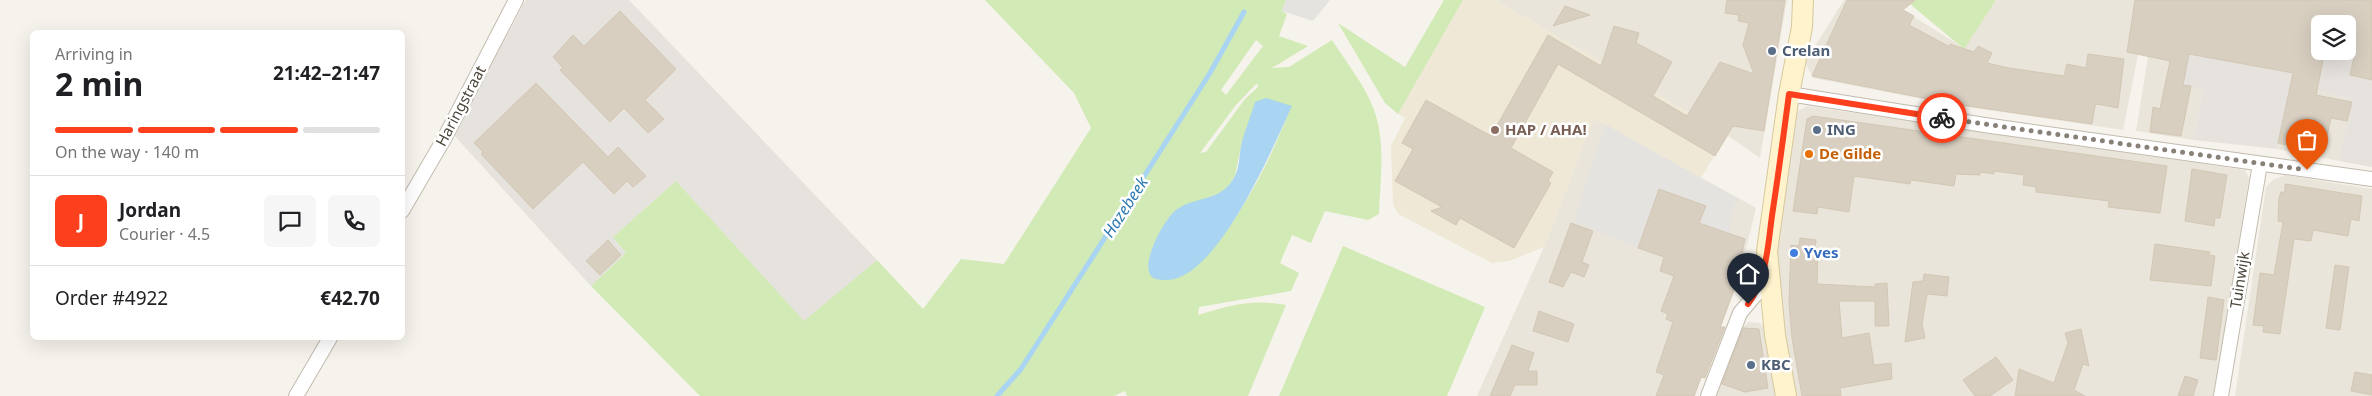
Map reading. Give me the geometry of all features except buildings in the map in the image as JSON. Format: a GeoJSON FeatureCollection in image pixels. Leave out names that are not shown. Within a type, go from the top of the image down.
{"type":"FeatureCollection","features":[{"type":"Feature","properties":{"kind":"street","name":"Haringstraat"},"geometry":{"type":"LineString","coordinates":[[405,206],[444,139],[516,0]]}},
{"type":"Feature","properties":{"kind":"street"},"geometry":{"type":"LineString","coordinates":[[1708,396],[1740,312],[1756,294],[1760,282],[1767,252],[1789,94],[1802,27],[1803,0]]}},
{"type":"Feature","properties":{"kind":"street"},"geometry":{"type":"LineString","coordinates":[[1789,94],[1991,126],[2372,179]]}},
{"type":"Feature","properties":{"kind":"street","name":"Tuinwijk"},"geometry":{"type":"LineString","coordinates":[[2221,396],[2260,164]]}},
{"type":"Feature","properties":{"kind":"street"},"geometry":{"type":"LineString","coordinates":[[1767,252],[1775,335],[1786,396]]}},
{"type":"Feature","properties":{"kind":"street"},"geometry":{"type":"LineString","coordinates":[[1748,304],[1758,301],[1773,304]]}},
{"type":"Feature","properties":{"kind":"street"},"geometry":{"type":"LineString","coordinates":[[296,396],[329,340]]}},
{"type":"Feature","properties":{"kind":"shaded area"},"geometry":{"type":"Polygon","coordinates":[[[526,0],[629,0],[877,260],[804,322],[676,181],[613,237],[626,253],[591,286],[454,135],[526,0]]]}},
{"type":"Feature","properties":{"kind":"shaded area"},"geometry":{"type":"Polygon","coordinates":[[[1286,0],[1330,0],[1313,21],[1282,11],[1286,0]]]}},
{"type":"Feature","properties":{"kind":"shaded area","name":"HAP / AHA!"},"geometry":{"type":"Polygon","coordinates":[[[1463,0],[1495,0],[1727,135],[1701,178],[1594,119],[1544,247],[1509,261],[1492,263],[1398,214],[1393,204],[1391,146],[1405,118],[1398,114],[1463,0]]]}},
{"type":"Feature","properties":{"kind":"shaded area"},"geometry":{"type":"Polygon","coordinates":[[[1495,0],[1787,0],[1760,158],[1727,135],[1495,0]]]}},
{"type":"Feature","properties":{"kind":"shaded area"},"geometry":{"type":"Polygon","coordinates":[[[1844,0],[1887,0],[1964,48],[1996,0],[2149,0],[2123,130],[1954,105],[1813,78],[1805,62],[1844,0]]]}},
{"type":"Feature","properties":{"kind":"shaded area"},"geometry":{"type":"Polygon","coordinates":[[[2160,0],[2372,0],[2372,167],[2339,161],[2352,99],[2317,91],[2319,79],[2293,73],[2277,149],[2194,140],[2203,89],[2183,85],[2187,65],[2148,57],[2160,0]]]}},
{"type":"Feature","properties":{"kind":"shaded area"},"geometry":{"type":"Polygon","coordinates":[[[2148,57],[2187,65],[2183,85],[2203,88],[2194,140],[2136,131],[2148,57]]]}},
{"type":"Feature","properties":{"kind":"shaded area"},"geometry":{"type":"Polygon","coordinates":[[[2293,73],[2319,79],[2317,91],[2353,99],[2339,161],[2277,149],[2293,73]]]}},
{"type":"Feature","properties":{"kind":"shaded area"},"geometry":{"type":"Polygon","coordinates":[[[1807,106],[2245,170],[2249,178],[2221,358],[2213,396],[1796,396],[1779,294],[1777,251],[1792,122],[1798,111],[1807,106]]]}},
{"type":"Feature","properties":{"kind":"shaded area"},"geometry":{"type":"Polygon","coordinates":[[[1594,118],[1756,208],[1737,285],[1695,396],[1477,396],[1544,247],[1594,118]]]}},
{"type":"Feature","properties":{"kind":"shaded area"},"geometry":{"type":"Polygon","coordinates":[[[1605,124],[1738,199],[1734,204],[1729,233],[1699,223],[1706,206],[1659,189],[1638,248],[1574,221],[1605,124]]]}},
{"type":"Feature","properties":{"kind":"shaded area"},"geometry":{"type":"Polygon","coordinates":[[[2285,175],[2372,189],[2372,396],[2235,396],[2266,187],[2273,180],[2285,175]]]}},
{"type":"Feature","properties":{"kind":"shaded area"},"geometry":{"type":"Polygon","coordinates":[[[1749,322],[1760,323],[1769,332],[1779,396],[1715,396],[1739,330],[1749,322]]]}},
{"type":"Feature","properties":{"kind":"green space"},"geometry":{"type":"Polygon","coordinates":[[[985,0],[1286,0],[1282,11],[1287,14],[1279,36],[1308,46],[1272,68],[1289,67],[1332,40],[1366,92],[1378,122],[1380,135],[1379,214],[1368,220],[1325,211],[1311,243],[1292,235],[1280,263],[1299,273],[1291,291],[1199,307],[1198,315],[1242,304],[1273,303],[1286,305],[1248,396],[1127,396],[1125,391],[1114,396],[700,396],[591,286],[626,253],[613,237],[676,181],[804,321],[877,260],[923,309],[961,259],[1004,264],[1091,128],[1074,93],[985,0]],[[1256,40],[1221,90],[1226,95],[1263,46],[1256,40]],[[1257,83],[1236,105],[1200,153],[1206,152],[1245,99],[1258,87],[1257,83]],[[1291,106],[1242,141],[1235,176],[1225,192],[1209,197],[1180,277],[1199,262],[1216,244],[1247,200],[1272,152],[1291,106]]]}},
{"type":"Feature","properties":{"kind":"green space"},"geometry":{"type":"Polygon","coordinates":[[[1444,0],[1463,0],[1398,114],[1385,103],[1338,23],[1405,67],[1444,0]]]}},
{"type":"Feature","properties":{"kind":"green space"},"geometry":{"type":"Polygon","coordinates":[[[1915,0],[1996,0],[1964,49],[1910,4],[1915,0]]]}},
{"type":"Feature","properties":{"kind":"green space"},"geometry":{"type":"Polygon","coordinates":[[[1343,246],[1485,307],[1447,396],[1279,396],[1343,246]]]}},
{"type":"Feature","properties":{"kind":"water"},"geometry":{"type":"Polygon","coordinates":[[[1266,98],[1292,106],[1258,179],[1242,208],[1224,235],[1205,258],[1186,274],[1167,280],[1152,277],[1149,271],[1151,253],[1165,223],[1176,210],[1184,205],[1215,195],[1228,186],[1237,170],[1242,141],[1255,102],[1266,98]]]}},
{"type":"Feature","properties":{"kind":"waterway","name":"Hazebeek"},"geometry":{"type":"LineString","coordinates":[[997,396],[1021,369],[1210,73],[1244,12]]}},
{"type":"Feature","properties":{"kind":"way so far"},"geometry":{"type":"LineString","coordinates":[[1942,118],[2307,170]]}},
{"type":"Feature","properties":{"kind":"place","name":"Crelan"},"geometry":{"type":"Point","coordinates":[1772,51]}},
{"type":"Feature","properties":{"kind":"place","name":"HAP / AHA!"},"geometry":{"type":"Point","coordinates":[1495,130]}},
{"type":"Feature","properties":{"kind":"place","name":"ING"},"geometry":{"type":"Point","coordinates":[1817,130]}},
{"type":"Feature","properties":{"kind":"place","name":"De Gilde"},"geometry":{"type":"Point","coordinates":[1809,154]}},
{"type":"Feature","properties":{"kind":"place","name":"Yves"},"geometry":{"type":"Point","coordinates":[1794,253]}},
{"type":"Feature","properties":{"kind":"place","name":"KBC"},"geometry":{"type":"Point","coordinates":[1751,365]}},
{"type":"Feature","properties":{"kind":"route"},"geometry":{"type":"LineString","coordinates":[[1748,304],[1756,294],[1767,252],[1789,94],[1942,118]]}}]}
